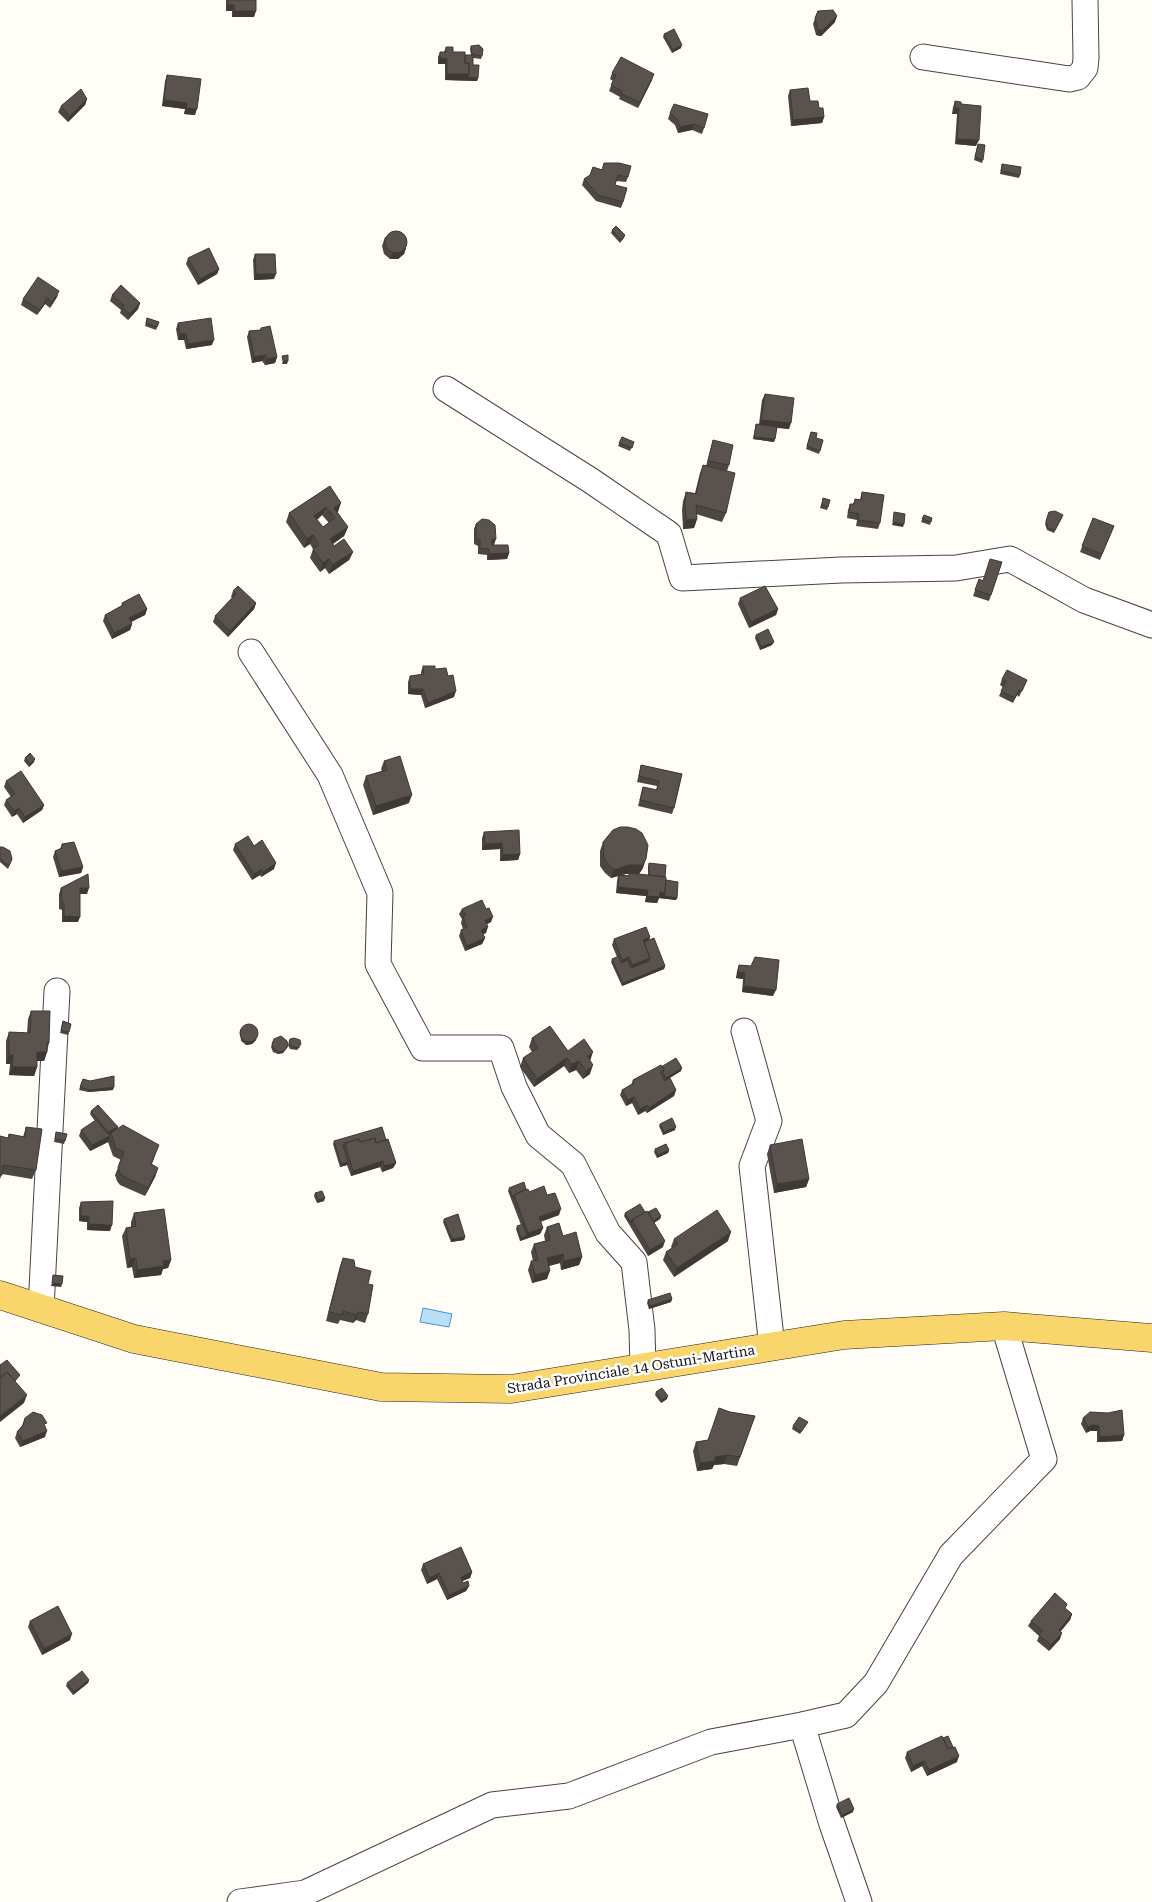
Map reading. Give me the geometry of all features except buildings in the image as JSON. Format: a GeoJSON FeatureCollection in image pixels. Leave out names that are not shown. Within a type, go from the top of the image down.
{"type":"FeatureCollection","features":[{"type":"Feature","properties":{"kind":"main road","name":"Strada Provinciale 14 Ostuni-Martina"},"geometry":{"type":"LineString","coordinates":[[0,1296],[134,1339],[381,1388],[511,1389],[844,1334],[1004,1326],[1152,1338]]}},
{"type":"Feature","properties":{"kind":"street"},"geometry":{"type":"LineString","coordinates":[[923,57],[1069,79],[1078,77],[1085,68],[1086,58],[1085,0]]}},
{"type":"Feature","properties":{"kind":"street"},"geometry":{"type":"LineString","coordinates":[[446,389],[590,480],[669,534],[682,578],[841,570],[956,568],[1010,560],[1084,600],[1152,625]]}},
{"type":"Feature","properties":{"kind":"street"},"geometry":{"type":"LineString","coordinates":[[251,652],[330,775],[380,893],[378,964],[423,1048],[501,1048],[514,1087],[538,1135],[573,1164],[608,1233],[634,1262],[642,1330],[643,1368]]}},
{"type":"Feature","properties":{"kind":"street"},"geometry":{"type":"LineString","coordinates":[[41,1309],[57,991]]}},
{"type":"Feature","properties":{"kind":"street"},"geometry":{"type":"LineString","coordinates":[[744,1031],[769,1120],[752,1166],[772,1347]]}},
{"type":"Feature","properties":{"kind":"street"},"geometry":{"type":"LineString","coordinates":[[240,1902],[305,1893],[492,1805],[569,1796],[711,1742],[802,1726],[846,1715],[876,1683],[950,1554],[1044,1459],[1004,1326]]}},
{"type":"Feature","properties":{"kind":"street"},"geometry":{"type":"LineString","coordinates":[[802,1726],[832,1824],[859,1902]]}},
{"type":"Feature","properties":{"kind":"water"},"geometry":{"type":"Polygon","coordinates":[[[423,1308],[452,1314],[449,1327],[420,1322],[423,1308]]]}}]}
